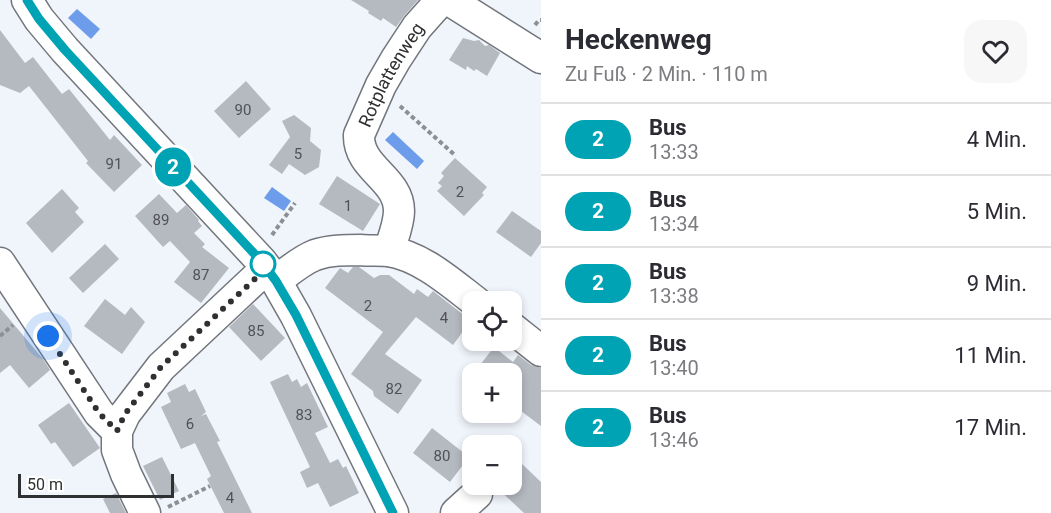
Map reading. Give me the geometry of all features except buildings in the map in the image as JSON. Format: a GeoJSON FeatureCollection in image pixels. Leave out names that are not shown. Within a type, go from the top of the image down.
{"type":"FeatureCollection","features":[{"type":"Feature","properties":{"kind":"street"},"geometry":{"type":"LineString","coordinates":[[27,0],[39,19],[65,50],[272,275],[296,315],[393,513]]}},
{"type":"Feature","properties":{"kind":"street","name":"Rotplattenweg"},"geometry":{"type":"LineString","coordinates":[[389,251],[398,222],[398,200],[363,155],[359,135],[396,59],[417,27],[441,0]]}},
{"type":"Feature","properties":{"kind":"street"},"geometry":{"type":"LineString","coordinates":[[449,0],[541,58]]}},
{"type":"Feature","properties":{"kind":"street"},"geometry":{"type":"LineString","coordinates":[[145,513],[117,450],[117,431],[125,414],[161,367],[257,277],[272,275],[328,251],[389,251],[431,268],[462,291]]}},
{"type":"Feature","properties":{"kind":"street"},"geometry":{"type":"LineString","coordinates":[[0,263],[99,413],[117,431]]}},
{"type":"Feature","properties":{"kind":"street"},"geometry":{"type":"LineString","coordinates":[[522,336],[541,351]]}},
{"type":"Feature","properties":{"kind":"street"},"geometry":{"type":"LineString","coordinates":[[456,513],[476,495]]}},
{"type":"Feature","properties":{"kind":"path"},"geometry":{"type":"LineString","coordinates":[[400,106],[456,156]]}},
{"type":"Feature","properties":{"kind":"path"},"geometry":{"type":"LineString","coordinates":[[266,229],[273,236],[295,203]]}},
{"type":"Feature","properties":{"kind":"path"},"geometry":{"type":"LineString","coordinates":[[175,504],[210,486]]}},
{"type":"Feature","properties":{"kind":"water"},"geometry":{"type":"Polygon","coordinates":[[[77,9],[100,29],[91,39],[68,18],[77,9]]]}},
{"type":"Feature","properties":{"kind":"water"},"geometry":{"type":"Polygon","coordinates":[[[393,132],[424,161],[417,169],[385,140],[393,132]]]}},
{"type":"Feature","properties":{"kind":"water"},"geometry":{"type":"Polygon","coordinates":[[[272,187],[291,201],[284,211],[264,198],[272,187]]]}},
{"type":"Feature","properties":{"kind":"bus line","name":"2"},"geometry":{"type":"LineString","coordinates":[[27,0],[39,19],[65,50],[262,262],[276,281],[296,315],[393,513]]}},
{"type":"Feature","properties":{"kind":"route"},"geometry":{"type":"LineString","coordinates":[[48,336],[99,413],[117,431],[125,414],[161,367],[267,269],[262,262],[263,264]]}}]}
